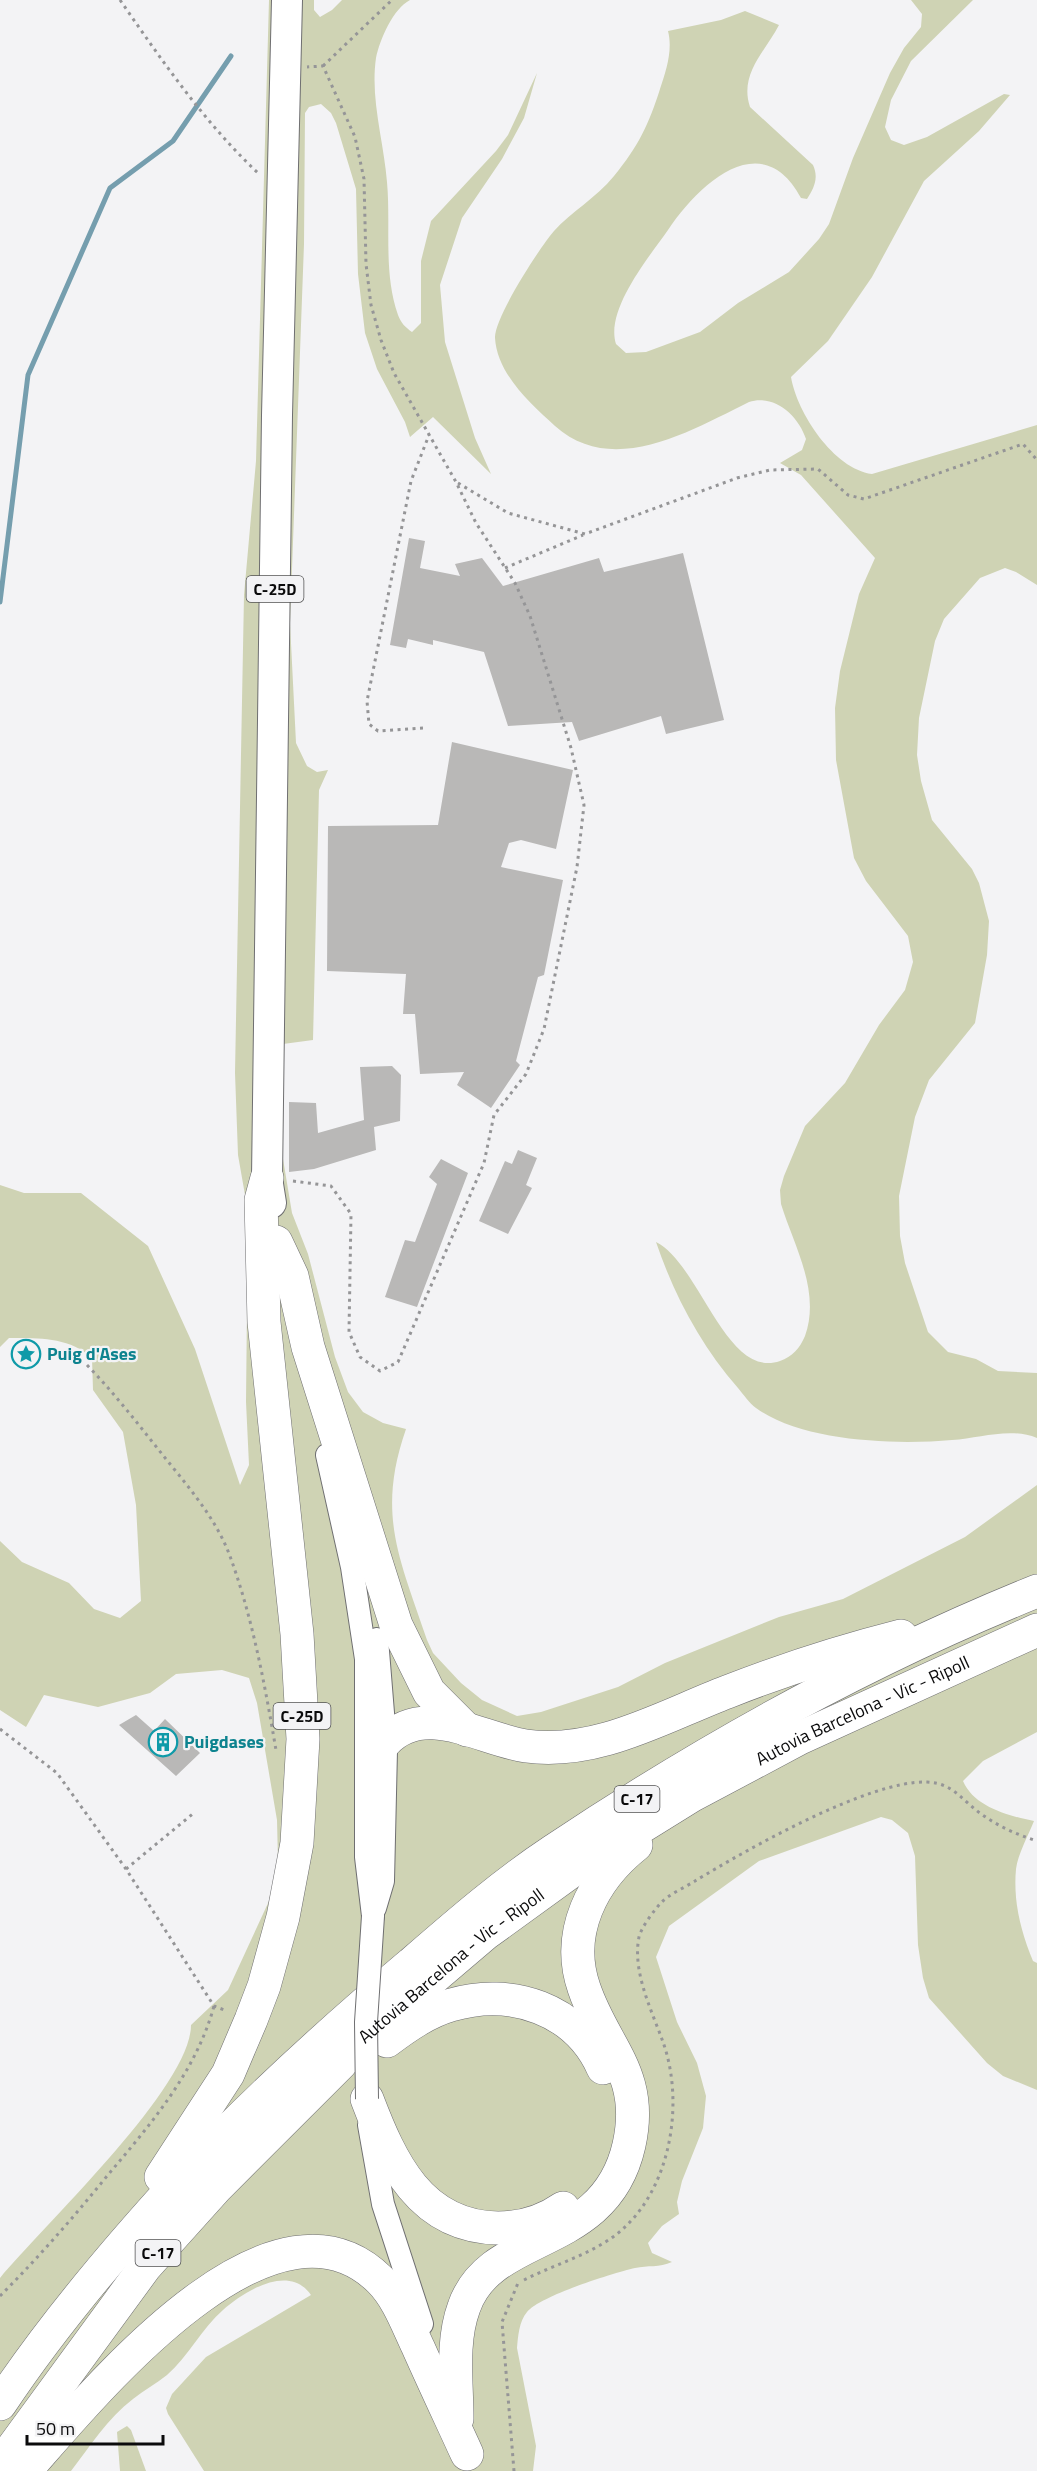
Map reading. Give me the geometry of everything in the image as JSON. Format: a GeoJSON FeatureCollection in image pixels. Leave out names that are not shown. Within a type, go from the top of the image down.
{"type":"FeatureCollection","features":[{"type":"Feature","properties":{"kind":"highway","name":"C-25D"},"geometry":{"type":"LineString","coordinates":[[143,2220],[141,2205],[228,2074],[251,2020],[264,1986],[283,1917],[297,1843],[303,1739],[297,1634],[264,1322],[261,1200],[267,1178]]}},
{"type":"Feature","properties":{"kind":"highway"},"geometry":{"type":"LineString","coordinates":[[276,1242],[292,1276],[308,1347],[396,1625],[429,1692],[469,1731]]}},
{"type":"Feature","properties":{"kind":"highway","name":"Autovia Barcelona - Vic - Ripoll"},"geometry":{"type":"LineString","coordinates":[[0,2404],[83,2291],[143,2220],[233,2125],[333,2029],[444,1935],[550,1852],[761,1725],[833,1686],[972,1617],[1037,1591]]}},
{"type":"Feature","properties":{"kind":"highway"},"geometry":{"type":"LineString","coordinates":[[385,1742],[402,1727],[419,1722],[438,1722],[528,1746],[586,1743],[623,1733],[801,1666],[972,1617]]}},
{"type":"Feature","properties":{"kind":"highway","name":"Autovia Barcelona - Vic - Ripoll"},"geometry":{"type":"LineString","coordinates":[[0,2466],[146,2268],[217,2187],[342,2063],[357,2043],[485,1934],[583,1863],[691,1796],[800,1738],[1037,1630]]}},
{"type":"Feature","properties":{"kind":"highway"},"geometry":{"type":"LineString","coordinates":[[457,2419],[457,2337],[464,2305],[470,2293],[480,2279],[499,2262],[550,2238],[582,2218],[606,2194],[625,2160],[632,2127],[631,2091],[620,2058],[584,1989],[578,1958],[579,1929],[589,1900],[614,1865],[666,1822],[691,1796]]}},
{"type":"Feature","properties":{"kind":"highway"},"geometry":{"type":"LineString","coordinates":[[342,2063],[356,2063],[412,2023],[453,2004],[478,2000],[518,2000],[561,2018],[588,2042],[608,2078],[614,2106],[613,2130],[607,2153],[594,2178],[577,2199],[553,2216],[532,2224],[488,2228],[451,2218],[431,2206],[414,2190],[383,2142],[367,2099]]}},
{"type":"Feature","properties":{"kind":"highway"},"geometry":{"type":"LineString","coordinates":[[25,2471],[123,2361],[189,2306],[249,2267],[276,2257],[302,2252],[319,2252],[352,2261],[380,2280],[401,2311],[470,2463]]}},
{"type":"Feature","properties":{"kind":"main road","name":"C-25D"},"geometry":{"type":"LineString","coordinates":[[276,1242],[267,1178],[287,0]]}},
{"type":"Feature","properties":{"kind":"street"},"geometry":{"type":"LineString","coordinates":[[276,1242],[281,1286],[299,1368],[330,1465],[352,1567],[366,1659],[366,1857],[372,1908],[366,2022],[367,2099],[373,2153],[383,2204],[412,2296],[457,2419],[470,2463]]}},
{"type":"Feature","properties":{"kind":"street"},"geometry":{"type":"LineString","coordinates":[[330,1465],[343,1490],[370,1588],[382,1672],[385,1742],[383,1881],[372,1908]]}},
{"type":"Feature","properties":{"kind":"path"},"geometry":{"type":"LineString","coordinates":[[120,0],[184,92],[230,147],[272,187],[282,190]]}},
{"type":"Feature","properties":{"kind":"path"},"geometry":{"type":"LineString","coordinates":[[285,68],[323,66],[392,0]]}},
{"type":"Feature","properties":{"kind":"path"},"geometry":{"type":"LineString","coordinates":[[267,1178],[331,1186],[351,1214],[349,1332],[360,1357],[380,1371],[398,1362],[484,1163],[494,1115],[526,1074],[544,1029],[577,867],[584,805],[571,748],[530,616],[394,373],[378,331],[371,305],[366,264],[364,179],[355,137],[323,66]]}},
{"type":"Feature","properties":{"kind":"path"},"geometry":{"type":"LineString","coordinates":[[423,728],[378,731],[369,724],[367,701],[411,481],[429,435]]}},
{"type":"Feature","properties":{"kind":"path"},"geometry":{"type":"LineString","coordinates":[[505,568],[585,534],[738,478],[770,470],[818,469],[848,495],[864,500],[1023,444],[1037,460]]}},
{"type":"Feature","properties":{"kind":"path"},"geometry":{"type":"LineString","coordinates":[[456,482],[508,513],[585,534]]}},
{"type":"Feature","properties":{"kind":"path"},"geometry":{"type":"LineString","coordinates":[[87,1365],[108,1387],[205,1511],[231,1557],[265,1683],[276,1751]]}},
{"type":"Feature","properties":{"kind":"path"},"geometry":{"type":"LineString","coordinates":[[0,1729],[57,1773],[126,1869],[214,2006],[206,2034],[184,2075],[142,2135],[45,2252],[0,2296]]}},
{"type":"Feature","properties":{"kind":"path"},"geometry":{"type":"LineString","coordinates":[[514,2471],[512,2421],[502,2322],[515,2285],[604,2244],[626,2225],[651,2194],[670,2147],[674,2100],[668,2056],[637,1959],[639,1935],[661,1902],[793,1827],[856,1799],[904,1784],[926,1782],[946,1785],[983,1816],[1005,1829],[1037,1841]]}},
{"type":"Feature","properties":{"kind":"path"},"geometry":{"type":"LineString","coordinates":[[126,1869],[195,1812]]}},
{"type":"Feature","properties":{"kind":"green space"},"geometry":{"type":"Polygon","coordinates":[[[269,0],[314,0],[314,10],[320,17],[342,0],[410,0],[398,10],[384,34],[376,58],[375,89],[387,182],[388,249],[393,299],[399,318],[412,332],[421,323],[421,261],[431,221],[508,135],[537,73],[524,118],[502,159],[462,218],[440,285],[445,342],[475,438],[491,474],[433,417],[410,437],[405,422],[377,369],[365,333],[358,274],[356,189],[336,123],[331,113],[321,104],[309,107],[305,113],[304,244],[290,623],[296,743],[307,766],[317,772],[328,770],[319,790],[313,1040],[283,1044],[280,1141],[292,1213],[308,1254],[335,1357],[348,1392],[363,1412],[383,1423],[406,1429],[397,1459],[392,1512],[401,1560],[427,1640],[433,1653],[461,1683],[482,1700],[517,1716],[541,1712],[618,1687],[665,1663],[779,1617],[843,1599],[965,1537],[1037,1485],[1037,1732],[983,1761],[963,1781],[975,1798],[984,1804],[1003,1813],[1034,1821],[1019,1857],[1015,1881],[1022,1928],[1033,1961],[1037,1963],[1037,2090],[1003,2076],[987,2063],[929,1998],[923,1978],[918,1945],[915,1856],[908,1833],[892,1820],[881,1817],[759,1861],[669,1926],[656,1957],[677,2022],[697,2063],[706,2096],[703,2128],[682,2181],[677,2202],[679,2214],[662,2226],[648,2243],[652,2253],[672,2262],[635,2268],[578,2286],[546,2299],[524,2316],[519,2329],[517,2348],[536,2446],[533,2471],[204,2471],[166,2408],[172,2394],[206,2357],[311,2295],[302,2286],[291,2281],[279,2281],[255,2288],[223,2310],[208,2325],[175,2368],[115,2415],[71,2471],[0,2471],[0,2278],[112,2155],[142,2119],[167,2083],[185,2052],[191,2025],[228,1990],[269,1901],[278,1862],[277,1820],[257,1703],[249,1678],[222,1670],[176,1674],[150,1693],[98,1707],[44,1695],[26,1727],[0,1710],[0,1541],[22,1562],[69,1583],[94,1609],[120,1618],[141,1601],[136,1505],[123,1432],[93,1390],[92,1358],[74,1346],[53,1340],[9,1338],[0,1347],[0,1185],[24,1193],[81,1193],[148,1246],[195,1349],[240,1485],[249,1465],[246,1402],[248,1212],[238,1155],[235,1073],[244,595],[256,461],[269,0]]]}},
{"type":"Feature","properties":{"kind":"green space"},"geometry":{"type":"Polygon","coordinates":[[[911,0],[973,0],[911,61],[891,100],[885,127],[891,140],[904,145],[927,137],[1004,94],[1010,95],[979,131],[924,181],[872,277],[828,341],[791,377],[801,407],[809,422],[831,451],[858,470],[872,474],[1037,425],[1037,585],[1005,568],[980,578],[944,619],[935,641],[919,718],[917,755],[921,781],[932,820],[972,869],[979,883],[989,921],[987,955],[975,1023],[929,1080],[915,1117],[899,1196],[900,1236],[905,1263],[928,1332],[948,1352],[976,1359],[998,1371],[1037,1373],[1037,1438],[1006,1433],[963,1439],[878,1441],[850,1439],[798,1428],[775,1419],[753,1406],[712,1355],[680,1300],[656,1242],[672,1254],[714,1317],[744,1354],[761,1362],[780,1361],[795,1352],[801,1344],[809,1319],[810,1302],[804,1269],[781,1204],[780,1190],[784,1176],[805,1126],[845,1083],[879,1025],[905,990],[913,962],[908,936],[866,881],[854,858],[836,760],[835,708],[840,671],[859,594],[875,558],[801,475],[780,463],[802,450],[806,439],[791,415],[776,404],[758,400],[749,402],[678,436],[627,449],[602,448],[578,441],[555,426],[526,398],[502,364],[495,338],[502,315],[547,239],[607,184],[642,135],[652,113],[668,60],[668,31],[721,20],[745,11],[779,25],[751,74],[748,84],[750,107],[813,165],[816,174],[814,187],[807,199],[801,198],[785,177],[768,166],[750,164],[732,169],[713,180],[681,212],[631,284],[617,316],[614,330],[616,344],[626,353],[646,352],[700,332],[738,303],[789,272],[819,239],[829,224],[853,158],[890,73],[904,48],[921,27],[922,14],[911,0]]]}},
{"type":"Feature","properties":{"kind":"green space"},"geometry":{"type":"Polygon","coordinates":[[[127,2426],[131,2430],[146,2471],[120,2471],[117,2432],[127,2426]]]}},
{"type":"Feature","properties":{"kind":"building"},"geometry":{"type":"Polygon","coordinates":[[[409,538],[425,541],[420,568],[460,576],[455,564],[482,558],[503,586],[599,558],[604,572],[683,553],[724,720],[666,734],[661,716],[579,741],[572,722],[508,726],[484,652],[433,640],[433,645],[408,639],[406,648],[390,645],[409,538]]]}},
{"type":"Feature","properties":{"kind":"building"},"geometry":{"type":"Polygon","coordinates":[[[452,742],[573,770],[556,849],[521,840],[509,843],[501,867],[563,880],[544,975],[538,977],[516,1061],[520,1065],[491,1108],[457,1085],[464,1072],[420,1074],[415,1014],[403,1014],[406,974],[327,971],[328,826],[438,825],[452,742]]]}},
{"type":"Feature","properties":{"kind":"building"},"geometry":{"type":"Polygon","coordinates":[[[392,1066],[401,1075],[400,1121],[374,1127],[376,1150],[314,1169],[289,1172],[289,1102],[316,1103],[318,1133],[364,1120],[360,1067],[392,1066]]]}},
{"type":"Feature","properties":{"kind":"building"},"geometry":{"type":"Polygon","coordinates":[[[518,1150],[537,1158],[526,1185],[532,1188],[508,1234],[479,1221],[505,1161],[512,1164],[518,1150]]]}},
{"type":"Feature","properties":{"kind":"building"},"geometry":{"type":"Polygon","coordinates":[[[441,1159],[468,1173],[417,1307],[385,1297],[405,1240],[415,1242],[437,1184],[429,1177],[441,1159]]]}},
{"type":"Feature","properties":{"kind":"building","name":"Puigdases"},"geometry":{"type":"Polygon","coordinates":[[[136,1715],[154,1731],[165,1719],[200,1753],[176,1776],[119,1725],[136,1715]]]}},
{"type":"Feature","properties":{"kind":"waterway"},"geometry":{"type":"LineString","coordinates":[[0,602],[28,375],[110,188],[173,141],[231,56]]}},
{"type":"Feature","properties":{"kind":"place","name":"Puig d'Ases"},"geometry":{"type":"Point","coordinates":[26,1354]}},
{"type":"Feature","properties":{"kind":"place","name":"Puigdases"},"geometry":{"type":"Point","coordinates":[163,1742]}}]}
